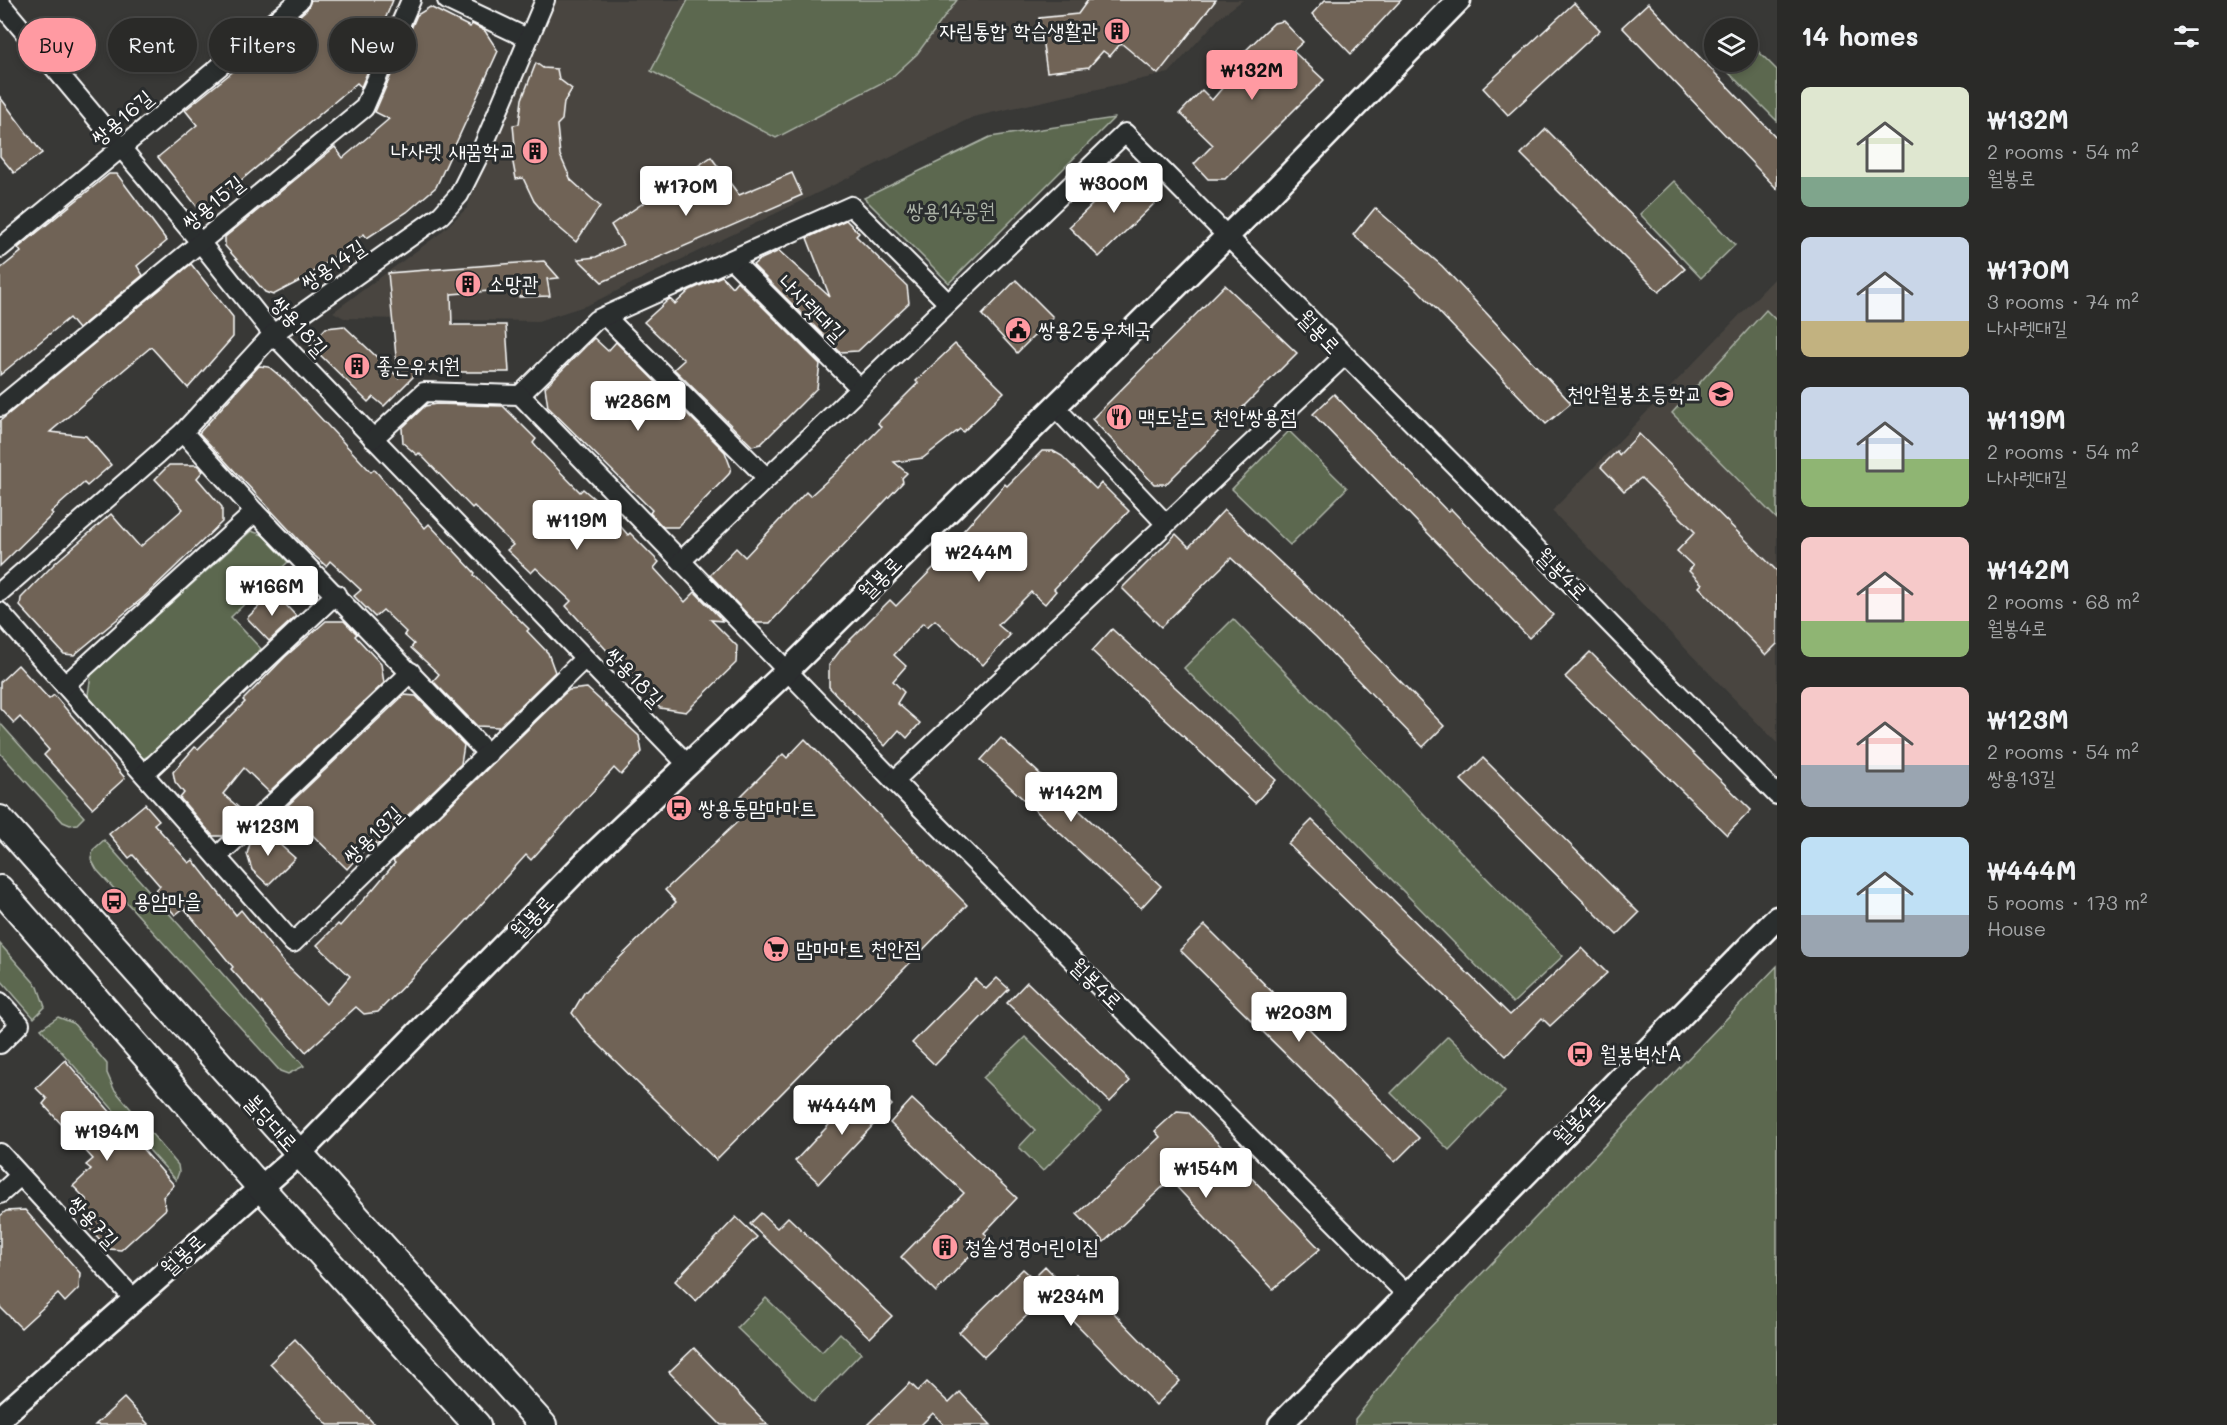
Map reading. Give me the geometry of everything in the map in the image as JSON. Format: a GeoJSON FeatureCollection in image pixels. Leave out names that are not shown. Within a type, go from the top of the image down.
{"type":"FeatureCollection","features":[{"type":"Feature","properties":{"kind":"main road","name":"불당대로"},"geometry":{"type":"LineString","coordinates":[[0,819],[543,1425]]}},
{"type":"Feature","properties":{"kind":"main road"},"geometry":{"type":"LineString","coordinates":[[0,889],[260,1187],[477,1425]]}},
{"type":"Feature","properties":{"kind":"street","name":"쌍용16길"},"geometry":{"type":"LineString","coordinates":[[0,248],[300,0]]}},
{"type":"Feature","properties":{"kind":"street","name":"쌍용15길"},"geometry":{"type":"LineString","coordinates":[[0,407],[364,108],[411,0]]}},
{"type":"Feature","properties":{"kind":"street"},"geometry":{"type":"LineString","coordinates":[[447,0],[527,38]]}},
{"type":"Feature","properties":{"kind":"street","name":"쌍용14길"},"geometry":{"type":"LineString","coordinates":[[0,592],[183,432],[273,333],[441,215],[459,195],[482,149],[545,0]]}},
{"type":"Feature","properties":{"kind":"street","name":"월봉로"},"geometry":{"type":"LineString","coordinates":[[0,1418],[299,1154],[590,857],[787,671],[1225,237],[1459,0]]}},
{"type":"Feature","properties":{"kind":"street","name":"쌍용18길"},"geometry":{"type":"LineString","coordinates":[[0,3],[273,333],[687,764]]}},
{"type":"Feature","properties":{"kind":"street"},"geometry":{"type":"LineString","coordinates":[[681,561],[1125,133],[1225,237]]}},
{"type":"Feature","properties":{"kind":"street"},"geometry":{"type":"LineString","coordinates":[[520,395],[596,320],[851,206],[948,303]]}},
{"type":"Feature","properties":{"kind":"street","name":"월봉로"},"geometry":{"type":"LineString","coordinates":[[894,781],[1344,356],[1225,237]]}},
{"type":"Feature","properties":{"kind":"street","name":"나사렛대길"},"geometry":{"type":"LineString","coordinates":[[732,260],[860,388]]}},
{"type":"Feature","properties":{"kind":"street"},"geometry":{"type":"LineString","coordinates":[[605,316],[766,478]]}},
{"type":"Feature","properties":{"kind":"street","name":"월봉4로"},"geometry":{"type":"LineString","coordinates":[[1344,356],[1499,510],[1777,795]]}},
{"type":"Feature","properties":{"kind":"street"},"geometry":{"type":"LineString","coordinates":[[374,439],[424,392],[520,395],[787,671]]}},
{"type":"Feature","properties":{"kind":"street"},"geometry":{"type":"LineString","coordinates":[[1054,406],[1166,524]]}},
{"type":"Feature","properties":{"kind":"street"},"geometry":{"type":"LineString","coordinates":[[183,432],[255,512],[488,754]]}},
{"type":"Feature","properties":{"kind":"street"},"geometry":{"type":"LineString","coordinates":[[65,685],[255,512]]}},
{"type":"Feature","properties":{"kind":"street"},"geometry":{"type":"LineString","coordinates":[[144,774],[336,594]]}},
{"type":"Feature","properties":{"kind":"street","name":"쌍용13길"},"geometry":{"type":"LineString","coordinates":[[0,612],[293,943],[584,659]]}},
{"type":"Feature","properties":{"kind":"street","name":"월봉4로"},"geometry":{"type":"LineString","coordinates":[[787,671],[1406,1294]]}},
{"type":"Feature","properties":{"kind":"street"},"geometry":{"type":"LineString","coordinates":[[217,857],[411,672]]}},
{"type":"Feature","properties":{"kind":"street","name":"월봉4로"},"geometry":{"type":"LineString","coordinates":[[1280,1425],[1777,918]]}},
{"type":"Feature","properties":{"kind":"street"},"geometry":{"type":"LineString","coordinates":[[0,1002],[20,1024],[0,1044]]}},
{"type":"Feature","properties":{"kind":"street","name":"쌍용7길"},"geometry":{"type":"LineString","coordinates":[[0,1153],[134,1299]]}},
{"type":"Feature","properties":{"kind":"street"},"geometry":{"type":"LineString","coordinates":[[0,1194],[20,1176]]}},
{"type":"Feature","properties":{"kind":"shaded area"},"geometry":{"type":"Polygon","coordinates":[[[556,0],[1243,0],[1220,17],[1169,73],[973,117],[588,305],[538,321],[344,318],[333,312],[438,235],[467,208],[499,128],[556,0]]]}},
{"type":"Feature","properties":{"kind":"shaded area","name":"천안월봉초등학교"},"geometry":{"type":"Polygon","coordinates":[[[1777,276],[1777,743],[1552,511],[1777,276]]]}},
{"type":"Feature","properties":{"kind":"green space"},"geometry":{"type":"Polygon","coordinates":[[[688,0],[957,0],[917,54],[891,78],[776,138],[651,71],[688,0]]]}},
{"type":"Feature","properties":{"kind":"green space"},"geometry":{"type":"Polygon","coordinates":[[[1758,51],[1777,70],[1777,121],[1728,72],[1758,72],[1758,51]]]}},
{"type":"Feature","properties":{"kind":"green space","name":"쌍용14공원"},"geometry":{"type":"Polygon","coordinates":[[[1114,118],[949,283],[864,198],[990,137],[1114,118]]]}},
{"type":"Feature","properties":{"kind":"green space"},"geometry":{"type":"Polygon","coordinates":[[[1674,181],[1735,245],[1701,278],[1640,214],[1674,181]]]}},
{"type":"Feature","properties":{"kind":"green space"},"geometry":{"type":"Polygon","coordinates":[[[1766,310],[1777,321],[1777,519],[1672,413],[1766,310]]]}},
{"type":"Feature","properties":{"kind":"green space"},"geometry":{"type":"Polygon","coordinates":[[[1289,431],[1347,488],[1290,545],[1232,489],[1289,431]]]}},
{"type":"Feature","properties":{"kind":"green space"},"geometry":{"type":"Polygon","coordinates":[[[251,531],[263,535],[288,562],[231,617],[261,649],[151,755],[142,759],[135,756],[87,701],[91,675],[251,531]]]}},
{"type":"Feature","properties":{"kind":"green space"},"geometry":{"type":"Polygon","coordinates":[[[1233,619],[1563,956],[1513,1003],[1184,668],[1233,619]]]}},
{"type":"Feature","properties":{"kind":"green space"},"geometry":{"type":"Polygon","coordinates":[[[0,723],[84,817],[77,824],[70,825],[63,822],[0,753],[0,723]]]}},
{"type":"Feature","properties":{"kind":"green space"},"geometry":{"type":"Polygon","coordinates":[[[104,840],[304,1066],[288,1074],[280,1071],[97,870],[91,859],[93,850],[104,840]]]}},
{"type":"Feature","properties":{"kind":"green space"},"geometry":{"type":"Polygon","coordinates":[[[0,944],[38,987],[45,1007],[34,1018],[0,979],[0,944]]]}},
{"type":"Feature","properties":{"kind":"green space"},"geometry":{"type":"Polygon","coordinates":[[[1777,966],[1777,1425],[1355,1425],[1355,1419],[1419,1339],[1777,966]]]}},
{"type":"Feature","properties":{"kind":"green space"},"geometry":{"type":"Polygon","coordinates":[[[58,1017],[73,1023],[107,1064],[107,1073],[114,1089],[178,1165],[179,1172],[176,1180],[41,1029],[58,1017]]]}},
{"type":"Feature","properties":{"kind":"green space"},"geometry":{"type":"Polygon","coordinates":[[[1448,1036],[1505,1092],[1449,1150],[1391,1093],[1448,1036]]]}},
{"type":"Feature","properties":{"kind":"green space"},"geometry":{"type":"Polygon","coordinates":[[[1025,1037],[1101,1112],[1043,1171],[1019,1147],[1035,1130],[983,1078],[1025,1037]]]}},
{"type":"Feature","properties":{"kind":"green space"},"geometry":{"type":"Polygon","coordinates":[[[766,1298],[822,1352],[840,1333],[861,1353],[814,1402],[737,1328],[766,1298]]]}},
{"type":"Feature","properties":{"kind":"building"},"geometry":{"type":"Polygon","coordinates":[[[311,0],[393,0],[386,18],[329,18],[329,72],[367,72],[361,87],[357,83],[202,213],[158,157],[197,125],[185,110],[232,72],[317,72],[317,18],[297,18],[307,9],[311,0]]]}},
{"type":"Feature","properties":{"kind":"building","name":"자립통합 학습생활관"},"geometry":{"type":"Polygon","coordinates":[[[1088,0],[1216,0],[1158,74],[1121,43],[1110,56],[1103,51],[1089,67],[1047,72],[1039,18],[1078,14],[1088,0]]]}},
{"type":"Feature","properties":{"kind":"building"},"geometry":{"type":"Polygon","coordinates":[[[1325,0],[1401,0],[1351,54],[1312,14],[1325,0]]]}},
{"type":"Feature","properties":{"kind":"building"},"geometry":{"type":"Polygon","coordinates":[[[1574,3],[1600,30],[1508,115],[1483,88],[1574,3]]]}},
{"type":"Feature","properties":{"kind":"building"},"geometry":{"type":"Polygon","coordinates":[[[1648,3],[1704,62],[1704,72],[1714,72],[1777,138],[1777,189],[1622,27],[1648,3]]]}},
{"type":"Feature","properties":{"kind":"building"},"geometry":{"type":"Polygon","coordinates":[[[430,7],[470,27],[472,24],[485,31],[498,51],[436,187],[407,212],[367,238],[364,234],[307,277],[273,295],[265,292],[225,246],[225,237],[335,147],[343,158],[389,119],[375,112],[392,72],[416,72],[417,15],[430,7]]]}},
{"type":"Feature","properties":{"kind":"building"},"geometry":{"type":"Polygon","coordinates":[[[1283,21],[1303,42],[1293,51],[1324,80],[1225,179],[1208,179],[1194,164],[1213,145],[1180,113],[1202,90],[1212,100],[1247,59],[1242,54],[1274,23],[1283,21]]]}},
{"type":"Feature","properties":{"kind":"building","name":"나사렛 새꿈학교"},"geometry":{"type":"Polygon","coordinates":[[[536,63],[543,68],[557,69],[559,79],[572,89],[564,102],[562,120],[557,125],[560,155],[571,180],[600,206],[576,242],[551,221],[534,201],[523,178],[516,179],[510,147],[515,146],[513,125],[519,124],[522,99],[536,63]]]}},
{"type":"Feature","properties":{"kind":"building"},"geometry":{"type":"Polygon","coordinates":[[[0,97],[42,153],[14,173],[0,156],[0,97]]]}},
{"type":"Feature","properties":{"kind":"building"},"geometry":{"type":"Polygon","coordinates":[[[1546,129],[1685,269],[1659,292],[1521,154],[1546,129]]]}},
{"type":"Feature","properties":{"kind":"building"},"geometry":{"type":"Polygon","coordinates":[[[711,157],[739,195],[792,173],[802,195],[602,282],[578,259],[596,257],[623,245],[611,225],[711,157]]]}},
{"type":"Feature","properties":{"kind":"building"},"geometry":{"type":"Polygon","coordinates":[[[1128,170],[1158,200],[1099,257],[1069,227],[1128,170]]]}},
{"type":"Feature","properties":{"kind":"building"},"geometry":{"type":"Polygon","coordinates":[[[109,174],[117,174],[167,241],[137,266],[143,275],[78,329],[69,318],[0,375],[0,269],[21,252],[18,248],[109,174]]]}},
{"type":"Feature","properties":{"kind":"building"},"geometry":{"type":"Polygon","coordinates":[[[1375,208],[1442,266],[1571,403],[1546,424],[1418,290],[1353,235],[1375,208]]]}},
{"type":"Feature","properties":{"kind":"building"},"geometry":{"type":"Polygon","coordinates":[[[846,220],[859,233],[856,236],[907,286],[909,303],[858,351],[840,352],[753,265],[779,251],[830,297],[807,238],[846,220]]]}},
{"type":"Feature","properties":{"kind":"building"},"geometry":{"type":"Polygon","coordinates":[[[544,261],[559,278],[547,279],[550,296],[519,297],[518,289],[451,294],[452,325],[506,325],[509,372],[418,372],[384,406],[373,397],[368,402],[310,345],[326,328],[344,326],[398,377],[388,273],[544,261]]]}},
{"type":"Feature","properties":{"kind":"building"},"geometry":{"type":"Polygon","coordinates":[[[191,264],[233,317],[233,337],[188,388],[151,347],[50,432],[86,436],[111,465],[87,486],[84,483],[51,512],[53,514],[0,566],[0,421],[191,264]]]}},
{"type":"Feature","properties":{"kind":"building"},"geometry":{"type":"Polygon","coordinates":[[[722,276],[732,287],[737,281],[820,364],[817,388],[761,444],[752,446],[674,369],[684,360],[644,322],[670,299],[675,304],[690,290],[722,276]]]}},
{"type":"Feature","properties":{"kind":"building","name":"쌍용2동우체국"},"geometry":{"type":"Polygon","coordinates":[[[1016,280],[1053,317],[1017,353],[982,315],[1016,280]]]}},
{"type":"Feature","properties":{"kind":"building"},"geometry":{"type":"Polygon","coordinates":[[[1225,285],[1297,353],[1166,484],[1154,484],[1092,419],[1225,285]]]}},
{"type":"Feature","properties":{"kind":"building"},"geometry":{"type":"Polygon","coordinates":[[[594,338],[608,351],[616,342],[725,452],[731,468],[729,474],[678,527],[663,527],[650,513],[652,510],[548,407],[545,387],[594,338]]]}},
{"type":"Feature","properties":{"kind":"building"},"geometry":{"type":"Polygon","coordinates":[[[955,344],[1004,392],[963,432],[960,429],[923,458],[894,462],[907,473],[902,478],[903,482],[770,623],[756,623],[710,575],[736,548],[745,557],[806,492],[810,496],[840,469],[881,427],[878,423],[918,383],[916,381],[955,344]]]}},
{"type":"Feature","properties":{"kind":"building"},"geometry":{"type":"Polygon","coordinates":[[[259,366],[269,367],[287,382],[371,472],[374,469],[425,528],[429,524],[475,573],[474,575],[529,629],[527,631],[548,653],[555,672],[499,727],[477,726],[433,681],[439,674],[411,648],[414,644],[404,635],[406,632],[383,610],[375,617],[354,596],[361,590],[330,561],[326,566],[308,550],[199,433],[259,366]]]}},
{"type":"Feature","properties":{"kind":"building"},"geometry":{"type":"Polygon","coordinates":[[[1334,394],[1448,512],[1451,509],[1553,615],[1529,638],[1313,414],[1334,394]]]}},
{"type":"Feature","properties":{"kind":"building"},"geometry":{"type":"Polygon","coordinates":[[[436,404],[503,406],[536,439],[533,443],[538,449],[580,492],[583,489],[604,507],[628,535],[630,533],[659,562],[654,568],[685,602],[695,592],[723,621],[711,620],[737,646],[736,663],[686,712],[660,708],[566,606],[571,601],[536,568],[531,573],[507,550],[513,545],[474,506],[472,508],[419,453],[417,455],[403,443],[402,428],[425,406],[436,404]]]}},
{"type":"Feature","properties":{"kind":"building"},"geometry":{"type":"Polygon","coordinates":[[[1639,434],[1777,571],[1777,644],[1766,655],[1699,587],[1702,584],[1689,571],[1693,566],[1677,551],[1695,532],[1641,478],[1624,491],[1601,467],[1617,451],[1619,455],[1639,434]]]}},
{"type":"Feature","properties":{"kind":"building"},"geometry":{"type":"Polygon","coordinates":[[[1042,451],[1053,451],[1062,456],[1096,489],[1101,483],[1129,511],[1054,589],[1056,591],[1045,604],[1031,592],[998,625],[1010,635],[983,665],[935,620],[927,627],[923,623],[894,655],[906,666],[893,681],[904,692],[897,703],[920,723],[907,738],[899,730],[885,746],[829,687],[829,665],[842,648],[890,600],[896,606],[940,561],[938,559],[1005,484],[1007,486],[1042,451]]]}},
{"type":"Feature","properties":{"kind":"building"},"geometry":{"type":"Polygon","coordinates":[[[169,465],[197,465],[203,471],[197,478],[222,507],[222,522],[144,597],[74,655],[64,654],[20,606],[21,598],[55,563],[111,514],[140,547],[183,509],[155,479],[169,465]]]}},
{"type":"Feature","properties":{"kind":"building"},"geometry":{"type":"Polygon","coordinates":[[[1224,510],[1327,606],[1444,726],[1423,747],[1316,637],[1231,558],[1161,627],[1122,588],[1176,534],[1189,547],[1224,510]]]}},
{"type":"Feature","properties":{"kind":"building"},"geometry":{"type":"Polygon","coordinates":[[[274,592],[296,616],[269,641],[247,618],[274,592]]]}},
{"type":"Feature","properties":{"kind":"building"},"geometry":{"type":"Polygon","coordinates":[[[326,621],[344,621],[357,634],[355,636],[381,664],[384,683],[269,792],[244,768],[223,794],[246,814],[223,836],[213,836],[180,798],[184,793],[175,782],[173,772],[195,747],[198,749],[245,702],[243,700],[285,657],[326,621]]]}},
{"type":"Feature","properties":{"kind":"building"},"geometry":{"type":"Polygon","coordinates":[[[1112,629],[1276,780],[1255,803],[1092,651],[1112,629]]]}},
{"type":"Feature","properties":{"kind":"building"},"geometry":{"type":"Polygon","coordinates":[[[1590,652],[1751,810],[1727,835],[1565,677],[1590,652]]]}},
{"type":"Feature","properties":{"kind":"building"},"geometry":{"type":"Polygon","coordinates":[[[18,665],[49,699],[54,695],[125,778],[92,808],[44,755],[49,750],[20,717],[14,723],[0,708],[0,682],[18,665]]]}},
{"type":"Feature","properties":{"kind":"building"},"geometry":{"type":"Polygon","coordinates":[[[587,688],[639,736],[642,752],[621,775],[614,768],[531,860],[526,855],[459,929],[378,1012],[364,1014],[356,1007],[306,1052],[231,969],[233,967],[184,908],[175,915],[155,891],[160,886],[133,855],[129,858],[109,834],[145,804],[159,820],[154,824],[189,863],[193,860],[236,915],[241,910],[285,964],[326,1004],[350,976],[317,945],[338,924],[340,926],[395,863],[393,861],[563,695],[569,690],[587,688]]]}},
{"type":"Feature","properties":{"kind":"building"},"geometry":{"type":"Polygon","coordinates":[[[404,695],[416,696],[464,745],[461,764],[377,845],[373,840],[347,869],[285,808],[404,695]]]}},
{"type":"Feature","properties":{"kind":"building"},"geometry":{"type":"Polygon","coordinates":[[[1001,738],[1161,886],[1141,908],[981,760],[1001,738]]]}},
{"type":"Feature","properties":{"kind":"building","name":"맘마마트 천안점"},"geometry":{"type":"Polygon","coordinates":[[[805,739],[967,905],[716,1160],[588,1034],[572,1013],[584,993],[676,902],[665,890],[750,810],[739,798],[783,754],[787,758],[805,739]]]}},
{"type":"Feature","properties":{"kind":"building"},"geometry":{"type":"Polygon","coordinates":[[[1483,758],[1639,913],[1617,935],[1461,780],[1483,758]]]}},
{"type":"Feature","properties":{"kind":"building"},"geometry":{"type":"Polygon","coordinates":[[[1312,820],[1510,1015],[1582,948],[1607,973],[1550,1026],[1542,1018],[1506,1056],[1288,844],[1312,820]]]}},
{"type":"Feature","properties":{"kind":"building"},"geometry":{"type":"Polygon","coordinates":[[[262,829],[295,858],[268,885],[252,870],[247,854],[251,840],[262,829]]]}},
{"type":"Feature","properties":{"kind":"building"},"geometry":{"type":"Polygon","coordinates":[[[1205,925],[1419,1138],[1395,1162],[1180,950],[1205,925]]]}},
{"type":"Feature","properties":{"kind":"building"},"geometry":{"type":"Polygon","coordinates":[[[997,978],[1009,989],[935,1065],[912,1043],[975,979],[986,989],[997,978]]]}},
{"type":"Feature","properties":{"kind":"building"},"geometry":{"type":"Polygon","coordinates":[[[1027,982],[1130,1081],[1110,1102],[1007,1003],[1027,982]]]}},
{"type":"Feature","properties":{"kind":"building"},"geometry":{"type":"Polygon","coordinates":[[[65,1060],[174,1185],[163,1197],[166,1209],[121,1250],[109,1249],[89,1228],[87,1200],[73,1186],[91,1169],[86,1165],[93,1159],[43,1104],[47,1099],[36,1088],[65,1060]]]}},
{"type":"Feature","properties":{"kind":"building"},"geometry":{"type":"Polygon","coordinates":[[[880,1093],[892,1105],[819,1183],[795,1161],[857,1095],[868,1106],[880,1093]]]}},
{"type":"Feature","properties":{"kind":"building"},"geometry":{"type":"Polygon","coordinates":[[[912,1099],[1017,1198],[984,1233],[988,1236],[936,1292],[901,1257],[964,1193],[890,1123],[912,1099]]]}},
{"type":"Feature","properties":{"kind":"building"},"geometry":{"type":"Polygon","coordinates":[[[1177,1111],[1188,1112],[1320,1249],[1273,1289],[1170,1180],[1104,1242],[1077,1214],[1160,1137],[1155,1131],[1177,1111]]]}},
{"type":"Feature","properties":{"kind":"building"},"geometry":{"type":"Polygon","coordinates":[[[25,1210],[80,1273],[79,1288],[65,1302],[58,1294],[21,1328],[0,1307],[0,1216],[6,1211],[25,1210]]]}},
{"type":"Feature","properties":{"kind":"building"},"geometry":{"type":"Polygon","coordinates":[[[761,1213],[777,1228],[788,1217],[892,1316],[870,1338],[750,1224],[761,1213]]]}},
{"type":"Feature","properties":{"kind":"building"},"geometry":{"type":"Polygon","coordinates":[[[736,1217],[757,1237],[696,1301],[675,1281],[736,1217]]]}},
{"type":"Feature","properties":{"kind":"building"},"geometry":{"type":"Polygon","coordinates":[[[1045,1266],[1064,1286],[1076,1274],[1180,1381],[1156,1405],[1048,1295],[984,1357],[959,1332],[1023,1269],[1033,1278],[1045,1266]]]}},
{"type":"Feature","properties":{"kind":"building"},"geometry":{"type":"Polygon","coordinates":[[[295,1339],[375,1425],[328,1425],[270,1363],[295,1339]]]}},
{"type":"Feature","properties":{"kind":"building"},"geometry":{"type":"Polygon","coordinates":[[[694,1348],[768,1425],[721,1425],[669,1372],[694,1348]]]}},
{"type":"Feature","properties":{"kind":"building"},"geometry":{"type":"Polygon","coordinates":[[[927,1382],[949,1403],[960,1392],[991,1425],[944,1425],[933,1413],[921,1425],[867,1425],[910,1383],[918,1391],[927,1382]]]}},
{"type":"Feature","properties":{"kind":"building"},"geometry":{"type":"Polygon","coordinates":[[[124,1398],[149,1425],[95,1425],[124,1398]]]}},
{"type":"Feature","properties":{"kind":"place","name":"자립통합 학습생활관"},"geometry":{"type":"Point","coordinates":[1117,31]}},
{"type":"Feature","properties":{"kind":"place","name":"나사렛 새꿈학교"},"geometry":{"type":"Point","coordinates":[535,151]}},
{"type":"Feature","properties":{"kind":"place","name":"소망관"},"geometry":{"type":"Point","coordinates":[468,284]}},
{"type":"Feature","properties":{"kind":"place","name":"쌍용2동우체국"},"geometry":{"type":"Point","coordinates":[1018,330]}},
{"type":"Feature","properties":{"kind":"place","name":"좋은유치원"},"geometry":{"type":"Point","coordinates":[357,366]}},
{"type":"Feature","properties":{"kind":"place","name":"천안월봉초등학교"},"geometry":{"type":"Point","coordinates":[1721,394]}},
{"type":"Feature","properties":{"kind":"place","name":"맥도날드 천안쌍용점"},"geometry":{"type":"Point","coordinates":[1119,417]}},
{"type":"Feature","properties":{"kind":"place","name":"쌍용동맘마마트"},"geometry":{"type":"Point","coordinates":[679,808]}},
{"type":"Feature","properties":{"kind":"place","name":"용암마을"},"geometry":{"type":"Point","coordinates":[114,901]}},
{"type":"Feature","properties":{"kind":"place","name":"맘마마트 천안점"},"geometry":{"type":"Point","coordinates":[776,949]}},
{"type":"Feature","properties":{"kind":"place","name":"월봉벽산A"},"geometry":{"type":"Point","coordinates":[1580,1054]}},
{"type":"Feature","properties":{"kind":"place","name":"청솔성경어린이집"},"geometry":{"type":"Point","coordinates":[945,1247]}}]}
